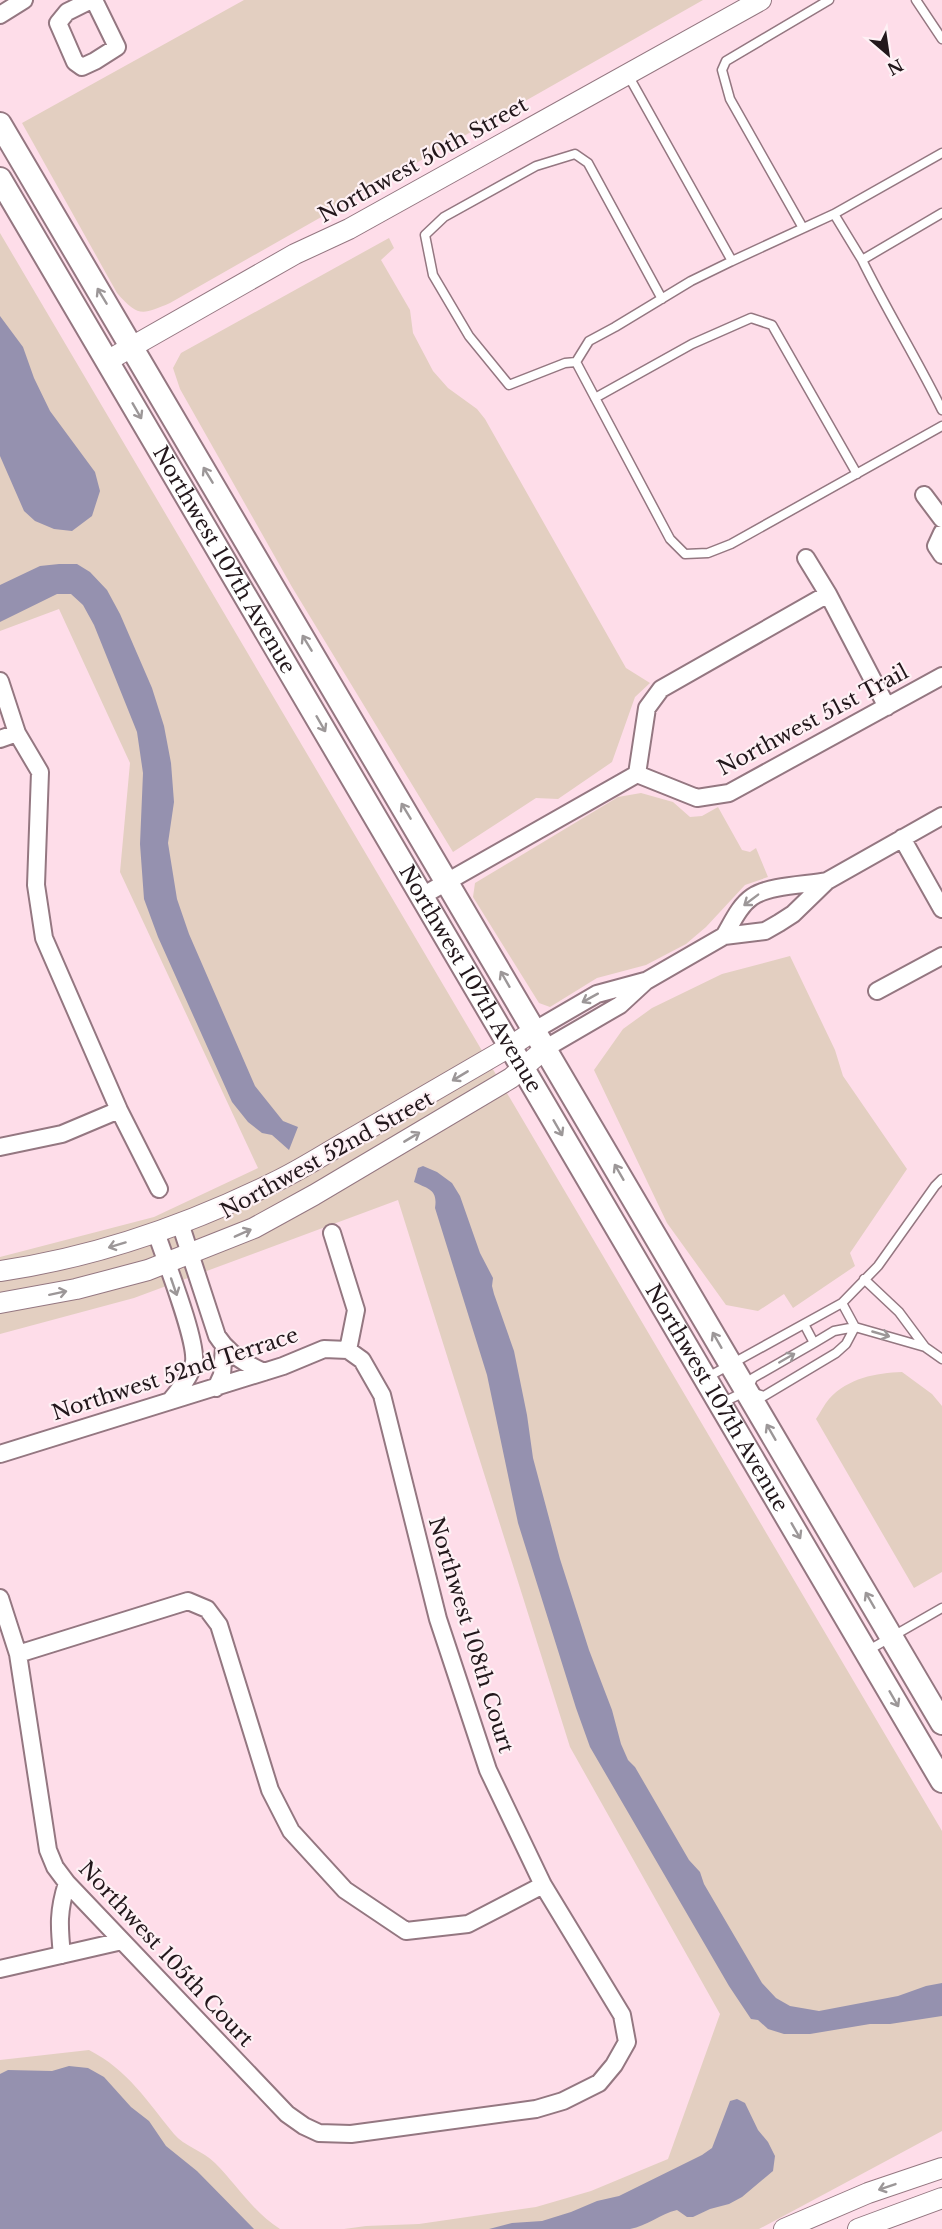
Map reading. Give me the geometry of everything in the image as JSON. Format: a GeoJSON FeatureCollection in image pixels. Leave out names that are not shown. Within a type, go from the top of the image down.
{"type":"FeatureCollection","features":[{"type":"Feature","properties":{"kind":"main road","name":"Northwest 107th Avenue"},"geometry":{"type":"LineString","coordinates":[[0,124],[942,1723]]}},
{"type":"Feature","properties":{"kind":"main road","name":"Northwest 107th Avenue"},"geometry":{"type":"LineString","coordinates":[[0,179],[942,1781]]}},
{"type":"Feature","properties":{"kind":"street"},"geometry":{"type":"LineString","coordinates":[[0,15],[24,0]]}},
{"type":"Feature","properties":{"kind":"street"},"geometry":{"type":"LineString","coordinates":[[93,0],[117,47],[82,67],[75,62],[58,23],[67,12],[93,0]]}},
{"type":"Feature","properties":{"kind":"street","name":"Northwest 50th Street"},"geometry":{"type":"LineString","coordinates":[[107,361],[295,255],[349,229],[761,0]]}},
{"type":"Feature","properties":{"kind":"street"},"geometry":{"type":"LineString","coordinates":[[924,495],[942,519]]}},
{"type":"Feature","properties":{"kind":"street"},"geometry":{"type":"LineString","coordinates":[[942,533],[936,546],[942,555]]}},
{"type":"Feature","properties":{"kind":"street"},"geometry":{"type":"LineString","coordinates":[[806,558],[828,594],[887,707]]}},
{"type":"Feature","properties":{"kind":"street"},"geometry":{"type":"LineString","coordinates":[[422,896],[637,774],[648,708],[662,690],[828,594]]}},
{"type":"Feature","properties":{"kind":"street","name":"Northwest 51st Trail"},"geometry":{"type":"LineString","coordinates":[[637,774],[697,798],[729,793],[942,676]]}},
{"type":"Feature","properties":{"kind":"street"},"geometry":{"type":"LineString","coordinates":[[0,681],[17,733],[40,772],[36,885],[44,938],[119,1110],[159,1189]]}},
{"type":"Feature","properties":{"kind":"street"},"geometry":{"type":"LineString","coordinates":[[0,739],[17,733]]}},
{"type":"Feature","properties":{"kind":"street","name":"Northwest 52nd Street"},"geometry":{"type":"LineString","coordinates":[[0,1303],[112,1280],[166,1263],[254,1228],[511,1078],[523,1068],[540,1039],[597,994],[646,981],[724,936],[765,931],[791,915],[827,881],[942,816]]}},
{"type":"Feature","properties":{"kind":"street"},"geometry":{"type":"LineString","coordinates":[[902,838],[942,909]]}},
{"type":"Feature","properties":{"kind":"street","name":"Northwest 52nd Street"},"geometry":{"type":"LineString","coordinates":[[724,936],[739,910],[751,897],[767,890],[827,881]]}},
{"type":"Feature","properties":{"kind":"street"},"geometry":{"type":"LineString","coordinates":[[777,889],[783,896],[791,915]]}},
{"type":"Feature","properties":{"kind":"street"},"geometry":{"type":"LineString","coordinates":[[878,991],[942,956]]}},
{"type":"Feature","properties":{"kind":"street","name":"Northwest 52nd Street"},"geometry":{"type":"LineString","coordinates":[[0,1271],[68,1258],[180,1223],[283,1178],[511,1046],[540,1039]]}},
{"type":"Feature","properties":{"kind":"street"},"geometry":{"type":"LineString","coordinates":[[0,1147],[62,1134],[119,1110]]}},
{"type":"Feature","properties":{"kind":"street"},"geometry":{"type":"LineString","coordinates":[[156,1232],[192,1344],[194,1362],[198,1370],[216,1388],[222,1375],[221,1341],[180,1223]]}},
{"type":"Feature","properties":{"kind":"street"},"geometry":{"type":"LineString","coordinates":[[332,1233],[356,1310],[348,1350]]}},
{"type":"Feature","properties":{"kind":"street"},"geometry":{"type":"LineString","coordinates":[[192,1344],[221,1341],[252,1367],[264,1372]]}},
{"type":"Feature","properties":{"kind":"street","name":"Northwest 52nd Terrace"},"geometry":{"type":"LineString","coordinates":[[0,1454],[216,1388],[324,1349],[348,1350]]}},
{"type":"Feature","properties":{"kind":"street","name":"Northwest 108th Court"},"geometry":{"type":"LineString","coordinates":[[348,1350],[363,1360],[382,1395],[438,1619],[488,1770],[543,1885],[622,2015],[627,2042]]}},
{"type":"Feature","properties":{"kind":"street"},"geometry":{"type":"LineString","coordinates":[[170,1401],[183,1384],[194,1362]]}},
{"type":"Feature","properties":{"kind":"street","name":"Northwest 105th Court"},"geometry":{"type":"LineString","coordinates":[[0,1598],[18,1654],[48,1850],[55,1867],[67,1883],[286,2114],[319,2133],[351,2134],[536,2109],[563,2101],[599,2083],[614,2065],[627,2042]]}},
{"type":"Feature","properties":{"kind":"street"},"geometry":{"type":"LineString","coordinates":[[18,1654],[188,1601],[207,1610],[219,1625],[270,1790],[291,1831],[345,1890],[406,1930],[468,1924],[543,1885]]}},
{"type":"Feature","properties":{"kind":"street"},"geometry":{"type":"LineString","coordinates":[[62,1955],[59,1926],[60,1905],[67,1883]]}},
{"type":"Feature","properties":{"kind":"street"},"geometry":{"type":"LineString","coordinates":[[0,1969],[122,1941]]}},
{"type":"Feature","properties":{"kind":"street"},"geometry":{"type":"LineString","coordinates":[[784,2229],[868,2193],[942,2168]]}},
{"type":"Feature","properties":{"kind":"street"},"geometry":{"type":"LineString","coordinates":[[859,2229],[942,2198]]}},
{"type":"Feature","properties":{"kind":"lane"},"geometry":{"type":"LineString","coordinates":[[803,228],[730,99],[722,70],[726,61],[829,0]]}},
{"type":"Feature","properties":{"kind":"lane"},"geometry":{"type":"LineString","coordinates":[[916,0],[942,39]]}},
{"type":"Feature","properties":{"kind":"lane"},"geometry":{"type":"LineString","coordinates":[[628,75],[732,261]]}},
{"type":"Feature","properties":{"kind":"lane"},"geometry":{"type":"LineString","coordinates":[[576,362],[589,341],[691,281],[834,214],[942,153]]}},
{"type":"Feature","properties":{"kind":"lane"},"geometry":{"type":"LineString","coordinates":[[576,362],[565,363],[508,385],[469,336],[433,275],[424,235],[444,217],[536,166],[575,154],[588,163],[662,299]]}},
{"type":"Feature","properties":{"kind":"lane"},"geometry":{"type":"LineString","coordinates":[[862,260],[942,213]]}},
{"type":"Feature","properties":{"kind":"lane"},"geometry":{"type":"LineString","coordinates":[[834,214],[862,260],[942,410]]}},
{"type":"Feature","properties":{"kind":"lane"},"geometry":{"type":"LineString","coordinates":[[595,398],[692,344],[751,318],[772,325],[857,474]]}},
{"type":"Feature","properties":{"kind":"lane"},"geometry":{"type":"LineString","coordinates":[[576,362],[670,539],[685,554],[708,553],[731,544],[942,426]]}},
{"type":"Feature","properties":{"kind":"lane"},"geometry":{"type":"LineString","coordinates":[[706,1378],[842,1303],[878,1266],[942,1179]]}},
{"type":"Feature","properties":{"kind":"lane"},"geometry":{"type":"LineString","coordinates":[[864,1279],[899,1312],[925,1347],[942,1359]]}},
{"type":"Feature","properties":{"kind":"lane"},"geometry":{"type":"LineString","coordinates":[[842,1303],[855,1327]]}},
{"type":"Feature","properties":{"kind":"lane"},"geometry":{"type":"LineString","coordinates":[[804,1324],[814,1343]]}},
{"type":"Feature","properties":{"kind":"lane"},"geometry":{"type":"LineString","coordinates":[[747,1391],[753,1378],[834,1331],[855,1327],[925,1347]]}},
{"type":"Feature","properties":{"kind":"lane"},"geometry":{"type":"LineString","coordinates":[[720,1403],[747,1391],[764,1396],[798,1377],[846,1344],[855,1327]]}},
{"type":"Feature","properties":{"kind":"lane"},"geometry":{"type":"LineString","coordinates":[[866,1651],[942,1608]]}},
{"type":"Feature","properties":{"kind":"shaded area"},"geometry":{"type":"Polygon","coordinates":[[[244,0],[703,0],[170,303],[141,312],[130,306],[117,293],[22,123],[244,0]]]}},
{"type":"Feature","properties":{"kind":"shaded area"},"geometry":{"type":"Polygon","coordinates":[[[0,233],[942,1831],[942,2131],[759,2229],[344,2229],[419,2224],[536,2207],[591,2191],[668,2159],[720,2014],[570,1747],[398,1200],[134,1298],[0,1334],[0,1257],[154,1217],[258,1168],[120,872],[130,763],[59,609],[0,631],[0,233]]]}},
{"type":"Feature","properties":{"kind":"shaded area"},"geometry":{"type":"Polygon","coordinates":[[[389,238],[394,248],[381,260],[410,310],[413,333],[433,371],[448,388],[477,409],[485,419],[626,668],[650,683],[635,697],[612,762],[558,799],[536,798],[453,852],[292,587],[180,389],[173,368],[181,353],[389,238]]]}},
{"type":"Feature","properties":{"kind":"shaded area"},"geometry":{"type":"Polygon","coordinates":[[[0,316],[23,347],[34,378],[50,411],[95,472],[100,491],[92,516],[72,531],[54,529],[35,521],[24,511],[0,456],[0,316]]]}},
{"type":"Feature","properties":{"kind":"shaded area"},"geometry":{"type":"Polygon","coordinates":[[[77,564],[90,572],[107,590],[152,688],[164,726],[171,763],[174,802],[168,843],[177,899],[189,934],[255,1086],[283,1121],[298,1127],[289,1150],[272,1135],[262,1133],[248,1122],[232,1102],[158,937],[144,899],[140,844],[143,773],[137,732],[94,625],[83,605],[71,594],[57,594],[0,622],[0,585],[40,566],[77,564]]]}},
{"type":"Feature","properties":{"kind":"shaded area"},"geometry":{"type":"Polygon","coordinates":[[[641,793],[673,802],[690,817],[702,816],[718,807],[742,850],[750,852],[756,848],[768,877],[745,885],[706,927],[686,944],[646,965],[597,978],[550,1007],[539,1003],[473,897],[475,883],[618,797],[641,793]]]}},
{"type":"Feature","properties":{"kind":"shaded area"},"geometry":{"type":"Polygon","coordinates":[[[790,956],[835,1050],[843,1076],[907,1169],[850,1253],[855,1266],[793,1308],[784,1294],[758,1311],[726,1305],[667,1223],[594,1070],[623,1029],[652,1008],[722,974],[790,956]]]}},
{"type":"Feature","properties":{"kind":"shaded area"},"geometry":{"type":"Polygon","coordinates":[[[423,1166],[437,1172],[452,1183],[460,1196],[480,1253],[493,1278],[494,1294],[514,1351],[533,1458],[560,1559],[589,1650],[612,1710],[621,1744],[628,1760],[635,1767],[689,1860],[700,1872],[704,1884],[762,1983],[776,1998],[790,2006],[819,2011],[898,1996],[942,1983],[942,2016],[890,2024],[870,2024],[810,2034],[784,2034],[768,2029],[758,2020],[751,2019],[729,1986],[590,1747],[518,1523],[487,1375],[435,1208],[435,1197],[431,1190],[414,1182],[418,1168],[423,1166]]]}},
{"type":"Feature","properties":{"kind":"shaded area"},"geometry":{"type":"Polygon","coordinates":[[[902,1372],[932,1394],[942,1406],[942,1572],[914,1588],[816,1419],[829,1399],[854,1381],[872,1375],[902,1372]]]}},
{"type":"Feature","properties":{"kind":"shaded area"},"geometry":{"type":"Polygon","coordinates":[[[89,2050],[126,2077],[178,2138],[215,2163],[253,2206],[280,2229],[0,2229],[0,2060],[89,2050]]]}},
{"type":"Feature","properties":{"kind":"shaded area"},"geometry":{"type":"Polygon","coordinates":[[[69,2066],[88,2068],[104,2077],[131,2107],[149,2121],[166,2146],[197,2171],[254,2229],[0,2229],[0,2074],[8,2070],[52,2071],[69,2066]]]}},
{"type":"Feature","properties":{"kind":"shaded area"},"geometry":{"type":"Polygon","coordinates":[[[737,2099],[745,2103],[758,2130],[768,2142],[775,2156],[773,2171],[742,2197],[729,2204],[693,2217],[687,2217],[677,2210],[630,2229],[489,2229],[512,2223],[542,2221],[597,2201],[619,2196],[702,2155],[712,2148],[730,2101],[737,2099]]]}}]}
